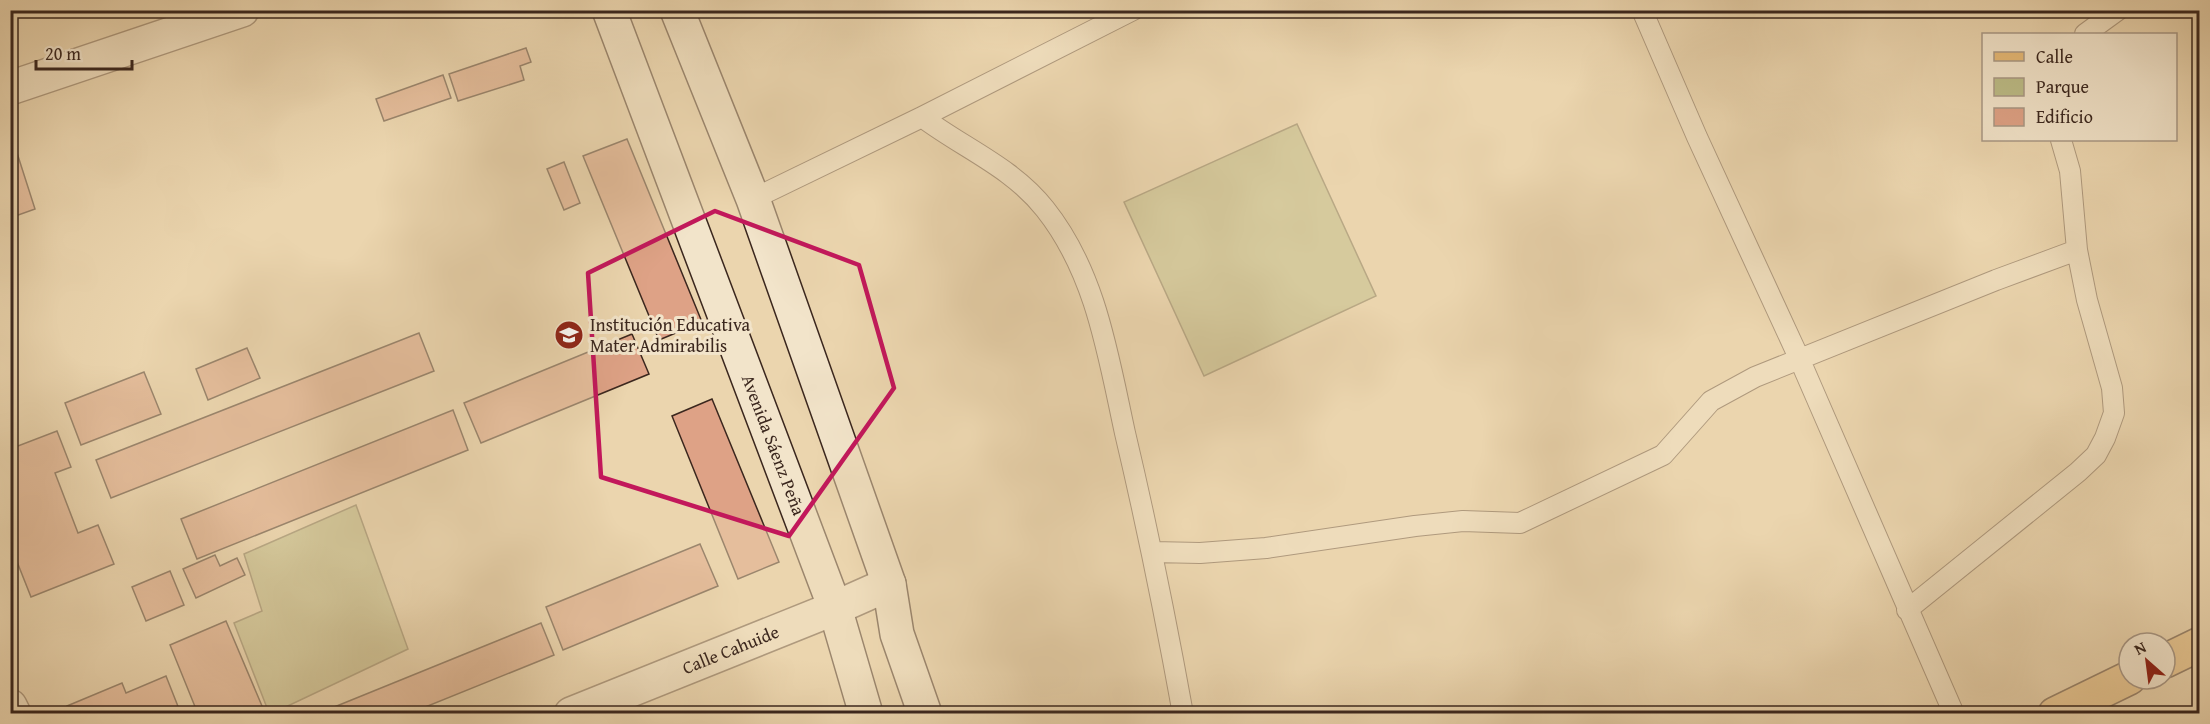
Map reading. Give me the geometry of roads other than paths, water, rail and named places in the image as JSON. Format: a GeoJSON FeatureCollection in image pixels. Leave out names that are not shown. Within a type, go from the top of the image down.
{"type":"FeatureCollection","features":[{"type":"Feature","properties":{"kind":"main road"},"geometry":{"type":"LineString","coordinates":[[2177,655],[2199,644]]}},
{"type":"Feature","properties":{"kind":"main road"},"geometry":{"type":"LineString","coordinates":[[2055,714],[2117,684]]}},
{"type":"Feature","properties":{"kind":"street"},"geometry":{"type":"LineString","coordinates":[[10,88],[242,10]]}},
{"type":"Feature","properties":{"kind":"street","name":"Avenida Sáenz Peña"},"geometry":{"type":"LineString","coordinates":[[609,10],[835,608],[866,714]]}},
{"type":"Feature","properties":{"kind":"street"},"geometry":{"type":"LineString","coordinates":[[677,10],[753,199],[889,584],[897,634],[925,714]]}},
{"type":"Feature","properties":{"kind":"street","name":"Calle Cahuide"},"geometry":{"type":"LineString","coordinates":[[571,714],[889,584]]}},
{"type":"Feature","properties":{"kind":"street"},"geometry":{"type":"LineString","coordinates":[[10,706],[14,714]]}},
{"type":"Feature","properties":{"kind":"lane"},"geometry":{"type":"LineString","coordinates":[[753,199],[1133,10]]}},
{"type":"Feature","properties":{"kind":"lane"},"geometry":{"type":"LineString","coordinates":[[1642,10],[1697,137],[1799,358],[1954,714]]}},
{"type":"Feature","properties":{"kind":"lane"},"geometry":{"type":"LineString","coordinates":[[2086,33],[2118,10]]}},
{"type":"Feature","properties":{"kind":"lane"},"geometry":{"type":"LineString","coordinates":[[921,117],[949,137],[1000,166],[1023,185],[1061,230],[1075,254],[1101,325],[1153,552],[1183,714]]}},
{"type":"Feature","properties":{"kind":"lane"},"geometry":{"type":"LineString","coordinates":[[1907,610],[2096,455],[2114,413],[2112,388],[2087,300],[2078,250],[2070,171],[2061,141]]}},
{"type":"Feature","properties":{"kind":"lane"},"geometry":{"type":"LineString","coordinates":[[1153,552],[1200,553],[1266,548],[1415,526],[1463,522],[1520,523],[1663,454],[1711,400],[1755,377],[1996,280],[2078,250]]}},
{"type":"Feature","properties":{"kind":"place","name":"Institución Educativa Mater Admirabilis"},"geometry":{"type":"Point","coordinates":[569,335]}}]}
